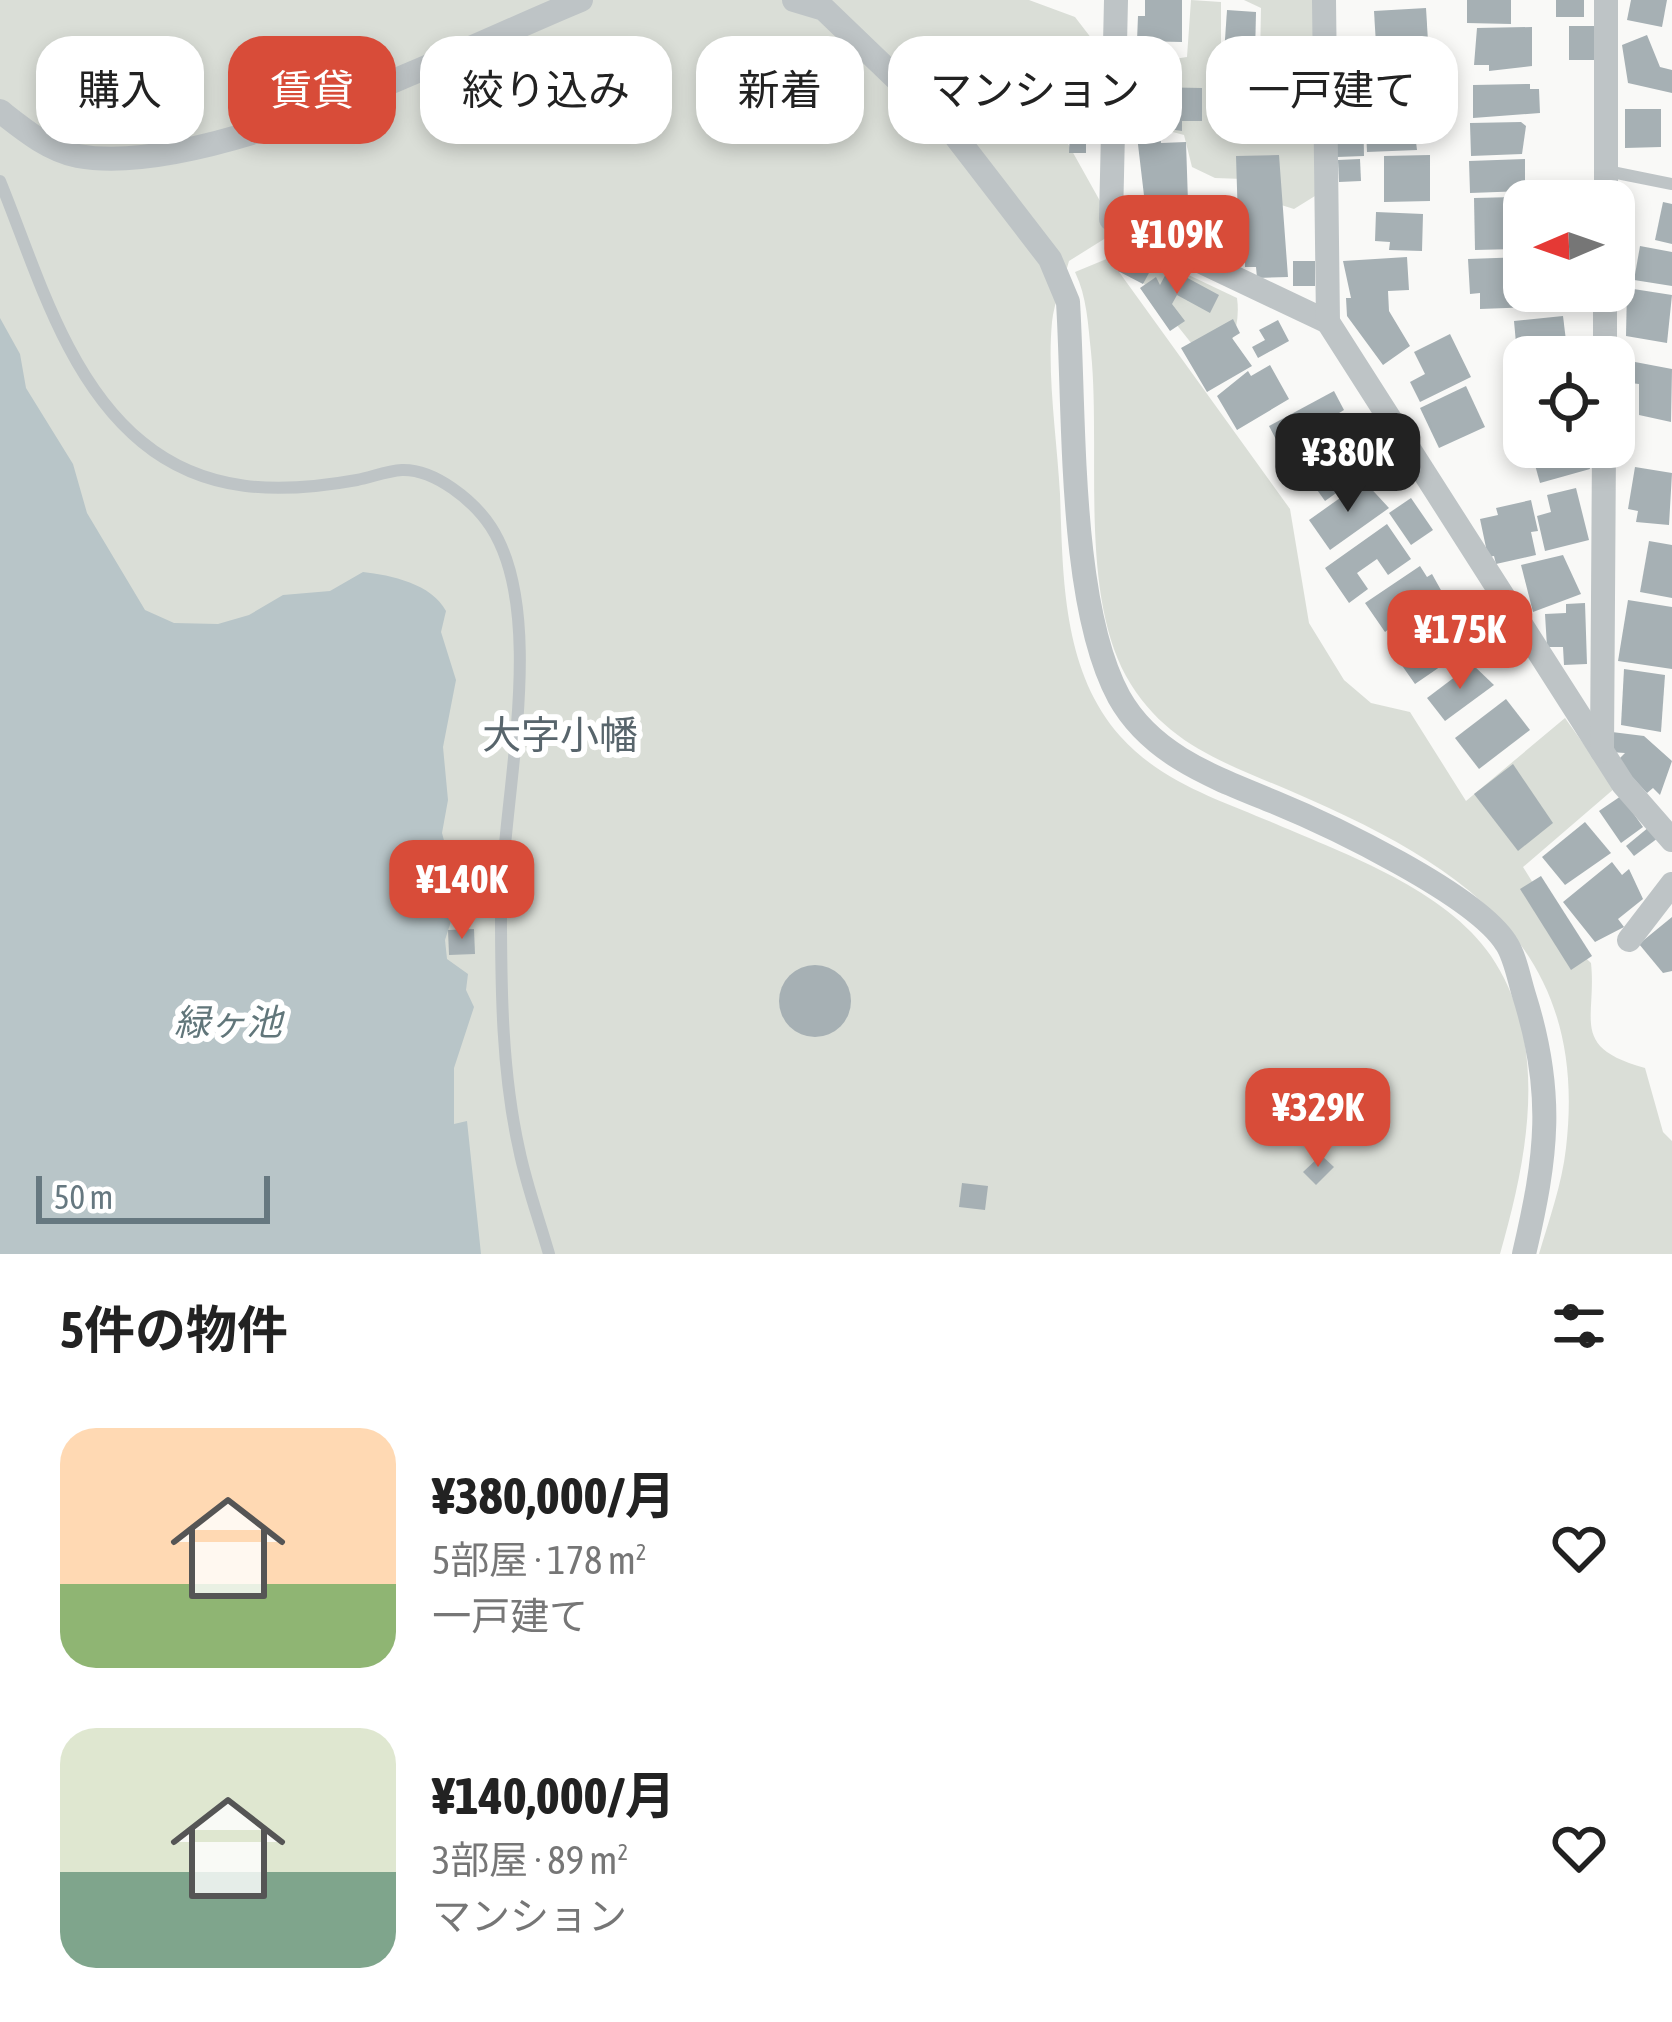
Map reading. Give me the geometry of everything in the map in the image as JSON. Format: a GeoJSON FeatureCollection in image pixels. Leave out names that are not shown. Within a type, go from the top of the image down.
{"type":"FeatureCollection","features":[{"type":"Feature","properties":{"kind":"street"},"geometry":{"type":"LineString","coordinates":[[0,111],[35,138],[74,156],[118,160],[237,141],[581,0]]}},
{"type":"Feature","properties":{"kind":"street"},"geometry":{"type":"LineString","coordinates":[[794,0],[824,10],[953,134],[1050,259],[1068,302],[1085,590],[1095,643],[1120,700],[1155,742],[1207,776],[1280,805],[1458,897],[1507,944],[1543,1055],[1545,1163],[1524,1254]]}},
{"type":"Feature","properties":{"kind":"street"},"geometry":{"type":"LineString","coordinates":[[1116,0],[1111,219],[1328,322]]}},
{"type":"Feature","properties":{"kind":"street"},"geometry":{"type":"LineString","coordinates":[[1324,0],[1328,322],[1602,752],[1671,838]]}},
{"type":"Feature","properties":{"kind":"street"},"geometry":{"type":"LineString","coordinates":[[1606,0],[1606,180]]}},
{"type":"Feature","properties":{"kind":"street"},"geometry":{"type":"LineString","coordinates":[[1602,752],[1604,468]]}},
{"type":"Feature","properties":{"kind":"street"},"geometry":{"type":"LineString","coordinates":[[1629,940],[1672,884]]}},
{"type":"Feature","properties":{"kind":"lane"},"geometry":{"type":"LineString","coordinates":[[1606,171],[1672,184]]}},
{"type":"Feature","properties":{"kind":"lane"},"geometry":{"type":"LineString","coordinates":[[0,181],[64,337],[106,405],[139,440],[182,472],[216,483],[291,488],[404,470],[436,478],[489,524],[510,562],[520,691],[500,908],[503,1024],[518,1148],[549,1254]]}},
{"type":"Feature","properties":{"kind":"shaded area"},"geometry":{"type":"Polygon","coordinates":[[[0,0],[1029,0],[1075,17],[1090,36],[888,36],[888,144],[1068,144],[1100,201],[1109,236],[1069,261],[1051,343],[1065,589],[1076,652],[1087,682],[1120,736],[1154,766],[1193,789],[1393,876],[1448,911],[1491,956],[1510,990],[1527,1064],[1525,1141],[1500,1254],[0,1254],[0,0]]]}},
{"type":"Feature","properties":{"kind":"shaded area"},"geometry":{"type":"Polygon","coordinates":[[[1191,0],[1221,2],[1221,36],[1206,36],[1206,144],[1315,144],[1315,196],[1294,209],[1265,200],[1243,179],[1215,178],[1192,167],[1182,134],[1182,58],[1187,57],[1191,0]]]}},
{"type":"Feature","properties":{"kind":"shaded area"},"geometry":{"type":"Polygon","coordinates":[[[1244,0],[1314,0],[1314,36],[1260,36],[1261,8],[1244,0]]]}},
{"type":"Feature","properties":{"kind":"shaded area"},"geometry":{"type":"Polygon","coordinates":[[[1138,251],[1237,298],[1233,337],[1215,373],[1126,261],[1138,251]]]}},
{"type":"Feature","properties":{"kind":"shaded area"},"geometry":{"type":"Polygon","coordinates":[[[1109,258],[1290,509],[1309,623],[1344,680],[1371,703],[1410,712],[1466,801],[1565,718],[1615,788],[1523,867],[1570,943],[1591,963],[1596,1041],[1621,1060],[1645,1068],[1663,1132],[1672,1141],[1672,1254],[1539,1254],[1564,1161],[1568,1077],[1557,1016],[1533,964],[1500,920],[1458,882],[1408,849],[1198,749],[1159,719],[1126,676],[1102,602],[1091,352],[1085,301],[1075,272],[1109,258]]]}},
{"type":"Feature","properties":{"kind":"water","name":"緑ヶ池"},"geometry":{"type":"Polygon","coordinates":[[[0,318],[20,354],[26,388],[73,464],[87,513],[145,610],[174,623],[218,624],[249,615],[283,595],[330,591],[363,572],[421,588],[446,611],[441,632],[456,680],[443,747],[448,800],[442,833],[459,896],[445,940],[447,959],[468,974],[466,990],[474,1007],[454,1068],[454,1124],[467,1121],[481,1254],[0,1254],[0,318]]]}},
{"type":"Feature","properties":{"kind":"building"},"geometry":{"type":"Polygon","coordinates":[[[1145,0],[1182,0],[1182,36],[1137,36],[1138,16],[1145,16],[1145,0]]]}},
{"type":"Feature","properties":{"kind":"building"},"geometry":{"type":"Polygon","coordinates":[[[1467,0],[1511,0],[1511,24],[1467,23],[1467,0]]]}},
{"type":"Feature","properties":{"kind":"building"},"geometry":{"type":"Polygon","coordinates":[[[1556,0],[1584,0],[1584,17],[1556,17],[1556,0]]]}},
{"type":"Feature","properties":{"kind":"building"},"geometry":{"type":"Polygon","coordinates":[[[1631,0],[1667,0],[1662,27],[1627,20],[1631,0]]]}},
{"type":"Feature","properties":{"kind":"building"},"geometry":{"type":"Polygon","coordinates":[[[1426,8],[1428,36],[1375,36],[1374,11],[1426,8]]]}},
{"type":"Feature","properties":{"kind":"building"},"geometry":{"type":"Polygon","coordinates":[[[1227,10],[1256,12],[1255,36],[1225,36],[1227,10]]]}},
{"type":"Feature","properties":{"kind":"building"},"geometry":{"type":"Polygon","coordinates":[[[1569,26],[1594,26],[1594,60],[1569,60],[1569,26]]]}},
{"type":"Feature","properties":{"kind":"building"},"geometry":{"type":"Polygon","coordinates":[[[1532,27],[1532,66],[1489,71],[1489,65],[1474,65],[1477,28],[1532,27]]]}},
{"type":"Feature","properties":{"kind":"building"},"geometry":{"type":"Polygon","coordinates":[[[1647,35],[1660,67],[1672,70],[1672,93],[1628,83],[1622,45],[1647,35]]]}},
{"type":"Feature","properties":{"kind":"building"},"geometry":{"type":"Polygon","coordinates":[[[1530,84],[1530,89],[1539,89],[1540,113],[1473,118],[1473,85],[1530,84]]]}},
{"type":"Feature","properties":{"kind":"building"},"geometry":{"type":"Polygon","coordinates":[[[1182,88],[1202,88],[1202,121],[1182,121],[1182,88]]]}},
{"type":"Feature","properties":{"kind":"building"},"geometry":{"type":"Polygon","coordinates":[[[1625,109],[1661,109],[1661,147],[1625,148],[1625,109]]]}},
{"type":"Feature","properties":{"kind":"building"},"geometry":{"type":"Polygon","coordinates":[[[1521,122],[1526,126],[1522,154],[1471,156],[1470,123],[1521,122]]]}},
{"type":"Feature","properties":{"kind":"building"},"geometry":{"type":"Polygon","coordinates":[[[1186,142],[1188,202],[1145,204],[1138,144],[1186,142]]]}},
{"type":"Feature","properties":{"kind":"building"},"geometry":{"type":"Polygon","coordinates":[[[1069,144],[1086,144],[1086,153],[1069,153],[1069,144]]]}},
{"type":"Feature","properties":{"kind":"building"},"geometry":{"type":"Polygon","coordinates":[[[1337,144],[1364,144],[1364,156],[1337,157],[1337,144]]]}},
{"type":"Feature","properties":{"kind":"building"},"geometry":{"type":"Polygon","coordinates":[[[1367,144],[1416,144],[1417,150],[1367,152],[1367,144]]]}},
{"type":"Feature","properties":{"kind":"building"},"geometry":{"type":"Polygon","coordinates":[[[1279,155],[1288,277],[1257,278],[1256,267],[1245,267],[1245,258],[1236,258],[1235,231],[1245,231],[1244,220],[1238,221],[1236,156],[1279,155]]]}},
{"type":"Feature","properties":{"kind":"building"},"geometry":{"type":"Polygon","coordinates":[[[1430,155],[1430,201],[1384,202],[1384,156],[1430,155]]]}},
{"type":"Feature","properties":{"kind":"building"},"geometry":{"type":"Polygon","coordinates":[[[1360,159],[1361,181],[1339,182],[1338,160],[1360,159]]]}},
{"type":"Feature","properties":{"kind":"building"},"geometry":{"type":"Polygon","coordinates":[[[1525,159],[1525,180],[1503,180],[1503,192],[1470,193],[1469,161],[1525,159]]]}},
{"type":"Feature","properties":{"kind":"building"},"geometry":{"type":"Polygon","coordinates":[[[1503,197],[1503,249],[1475,250],[1474,198],[1503,197]]]}},
{"type":"Feature","properties":{"kind":"building"},"geometry":{"type":"Polygon","coordinates":[[[1663,202],[1672,204],[1672,244],[1655,240],[1663,202]]]}},
{"type":"Feature","properties":{"kind":"building"},"geometry":{"type":"Polygon","coordinates":[[[1182,206],[1182,232],[1162,233],[1161,207],[1182,206]]]}},
{"type":"Feature","properties":{"kind":"building"},"geometry":{"type":"Polygon","coordinates":[[[1376,212],[1423,214],[1422,251],[1389,250],[1390,242],[1375,241],[1376,212]]]}},
{"type":"Feature","properties":{"kind":"building"},"geometry":{"type":"Polygon","coordinates":[[[1132,246],[1156,260],[1143,284],[1118,271],[1132,246]]]}},
{"type":"Feature","properties":{"kind":"building"},"geometry":{"type":"Polygon","coordinates":[[[1640,246],[1672,252],[1672,286],[1635,280],[1640,246]]]}},
{"type":"Feature","properties":{"kind":"building"},"geometry":{"type":"Polygon","coordinates":[[[1407,257],[1409,290],[1388,291],[1389,311],[1410,346],[1383,365],[1347,316],[1346,298],[1351,298],[1343,261],[1407,257]]]}},
{"type":"Feature","properties":{"kind":"building"},"geometry":{"type":"Polygon","coordinates":[[[1503,258],[1503,308],[1480,309],[1480,293],[1470,294],[1468,259],[1503,258]]]}},
{"type":"Feature","properties":{"kind":"building"},"geometry":{"type":"Polygon","coordinates":[[[1293,261],[1315,261],[1315,286],[1293,286],[1293,261]]]}},
{"type":"Feature","properties":{"kind":"building"},"geometry":{"type":"Polygon","coordinates":[[[1169,268],[1219,295],[1210,313],[1177,295],[1172,304],[1185,321],[1170,331],[1140,288],[1156,277],[1160,285],[1169,268]]]}},
{"type":"Feature","properties":{"kind":"building"},"geometry":{"type":"Polygon","coordinates":[[[1635,289],[1672,295],[1667,343],[1626,336],[1626,312],[1635,312],[1635,289]]]}},
{"type":"Feature","properties":{"kind":"building"},"geometry":{"type":"Polygon","coordinates":[[[1563,316],[1565,336],[1515,336],[1514,321],[1563,316]]]}},
{"type":"Feature","properties":{"kind":"building"},"geometry":{"type":"Polygon","coordinates":[[[1233,319],[1240,333],[1232,338],[1252,366],[1207,392],[1181,348],[1233,319]]]}},
{"type":"Feature","properties":{"kind":"building"},"geometry":{"type":"Polygon","coordinates":[[[1278,320],[1289,341],[1258,358],[1252,347],[1265,340],[1259,330],[1278,320]]]}},
{"type":"Feature","properties":{"kind":"building"},"geometry":{"type":"Polygon","coordinates":[[[1450,334],[1471,377],[1420,402],[1410,382],[1425,374],[1414,352],[1450,334]]]}},
{"type":"Feature","properties":{"kind":"building"},"geometry":{"type":"Polygon","coordinates":[[[1635,362],[1672,369],[1671,422],[1639,415],[1639,384],[1635,384],[1635,362]]]}},
{"type":"Feature","properties":{"kind":"building"},"geometry":{"type":"Polygon","coordinates":[[[1270,365],[1289,399],[1237,430],[1217,396],[1248,371],[1251,376],[1270,365]]]}},
{"type":"Feature","properties":{"kind":"building"},"geometry":{"type":"Polygon","coordinates":[[[1466,386],[1485,427],[1439,448],[1420,408],[1466,386]]]}},
{"type":"Feature","properties":{"kind":"building"},"geometry":{"type":"Polygon","coordinates":[[[1334,391],[1344,410],[1281,449],[1269,426],[1334,391]]]}},
{"type":"Feature","properties":{"kind":"building"},"geometry":{"type":"Polygon","coordinates":[[[1333,424],[1346,444],[1306,470],[1293,450],[1333,424]]]}},
{"type":"Feature","properties":{"kind":"building"},"geometry":{"type":"Polygon","coordinates":[[[1361,448],[1374,466],[1325,501],[1310,480],[1361,448]]]}},
{"type":"Feature","properties":{"kind":"building"},"geometry":{"type":"Polygon","coordinates":[[[1635,467],[1672,473],[1669,525],[1636,522],[1638,511],[1628,509],[1635,467]]]}},
{"type":"Feature","properties":{"kind":"building"},"geometry":{"type":"Polygon","coordinates":[[[1536,468],[1590,468],[1590,469],[1540,483],[1536,468]]]}},
{"type":"Feature","properties":{"kind":"building"},"geometry":{"type":"Polygon","coordinates":[[[1364,481],[1389,508],[1330,550],[1309,520],[1364,481]]]}},
{"type":"Feature","properties":{"kind":"building"},"geometry":{"type":"Polygon","coordinates":[[[1576,488],[1589,540],[1545,551],[1537,516],[1551,512],[1547,495],[1576,488]]]}},
{"type":"Feature","properties":{"kind":"building"},"geometry":{"type":"Polygon","coordinates":[[[1411,498],[1433,530],[1411,545],[1389,513],[1411,498]]]}},
{"type":"Feature","properties":{"kind":"building"},"geometry":{"type":"Polygon","coordinates":[[[1531,500],[1538,531],[1531,532],[1536,555],[1496,564],[1494,556],[1488,557],[1480,519],[1498,515],[1496,508],[1531,500]]]}},
{"type":"Feature","properties":{"kind":"building"},"geometry":{"type":"Polygon","coordinates":[[[1387,524],[1411,559],[1388,575],[1377,559],[1357,573],[1368,589],[1349,603],[1325,568],[1387,524]]]}},
{"type":"Feature","properties":{"kind":"building"},"geometry":{"type":"Polygon","coordinates":[[[1649,541],[1672,545],[1672,598],[1640,592],[1649,541]]]}},
{"type":"Feature","properties":{"kind":"building"},"geometry":{"type":"Polygon","coordinates":[[[1563,555],[1581,594],[1533,612],[1521,565],[1563,555]]]}},
{"type":"Feature","properties":{"kind":"building"},"geometry":{"type":"Polygon","coordinates":[[[1420,566],[1427,577],[1432,574],[1452,610],[1415,635],[1399,621],[1385,632],[1365,603],[1420,566]]]}},
{"type":"Feature","properties":{"kind":"building"},"geometry":{"type":"Polygon","coordinates":[[[1628,600],[1672,607],[1672,669],[1618,661],[1628,600]]]}},
{"type":"Feature","properties":{"kind":"building"},"geometry":{"type":"Polygon","coordinates":[[[1585,603],[1587,664],[1564,665],[1563,647],[1547,647],[1545,614],[1566,613],[1566,604],[1585,603]]]}},
{"type":"Feature","properties":{"kind":"building"},"geometry":{"type":"Polygon","coordinates":[[[1484,609],[1498,627],[1415,684],[1396,657],[1444,622],[1452,633],[1484,609]]]}},
{"type":"Feature","properties":{"kind":"building"},"geometry":{"type":"Polygon","coordinates":[[[1472,664],[1494,685],[1445,721],[1427,698],[1472,664]]]}},
{"type":"Feature","properties":{"kind":"building"},"geometry":{"type":"Polygon","coordinates":[[[1624,669],[1665,675],[1661,732],[1621,725],[1624,669]]]}},
{"type":"Feature","properties":{"kind":"building"},"geometry":{"type":"Polygon","coordinates":[[[1506,699],[1530,730],[1479,769],[1455,738],[1506,699]]]}},
{"type":"Feature","properties":{"kind":"building"},"geometry":{"type":"Polygon","coordinates":[[[1612,732],[1644,736],[1672,761],[1660,795],[1653,788],[1647,793],[1617,761],[1625,753],[1610,752],[1612,732]]]}},
{"type":"Feature","properties":{"kind":"building"},"geometry":{"type":"Polygon","coordinates":[[[1513,764],[1553,823],[1518,851],[1474,794],[1513,764]]]}},
{"type":"Feature","properties":{"kind":"building"},"geometry":{"type":"Polygon","coordinates":[[[1621,796],[1643,827],[1621,843],[1599,811],[1621,796]]]}},
{"type":"Feature","properties":{"kind":"building"},"geometry":{"type":"Polygon","coordinates":[[[1585,822],[1611,853],[1565,885],[1542,857],[1585,822]]]}},
{"type":"Feature","properties":{"kind":"building"},"geometry":{"type":"Polygon","coordinates":[[[1649,827],[1658,838],[1634,856],[1626,846],[1649,827]]]}},
{"type":"Feature","properties":{"kind":"building"},"geometry":{"type":"Polygon","coordinates":[[[1612,862],[1622,875],[1629,869],[1643,899],[1618,919],[1624,927],[1595,942],[1563,902],[1612,862]]]}},
{"type":"Feature","properties":{"kind":"building"},"geometry":{"type":"Polygon","coordinates":[[[1541,876],[1592,956],[1571,970],[1520,889],[1541,876]]]}},
{"type":"Feature","properties":{"kind":"building"},"geometry":{"type":"Polygon","coordinates":[[[1672,917],[1672,971],[1663,973],[1639,944],[1672,917]]]}},
{"type":"Feature","properties":{"kind":"building"},"geometry":{"type":"Polygon","coordinates":[[[474,929],[475,954],[449,955],[448,930],[474,929]]]}},
{"type":"Feature","properties":{"kind":"building"},"geometry":{"type":"Polygon","coordinates":[[[815,965],[841,975],[851,1001],[841,1027],[815,1037],[789,1027],[779,1001],[789,975],[815,965]]]}},
{"type":"Feature","properties":{"kind":"building"},"geometry":{"type":"Polygon","coordinates":[[[1321,1155],[1334,1167],[1316,1185],[1303,1172],[1321,1155]]]}},
{"type":"Feature","properties":{"kind":"building"},"geometry":{"type":"Polygon","coordinates":[[[962,1183],[988,1186],[985,1210],[959,1207],[962,1183]]]}},
{"type":"Feature","properties":{"kind":"district","name":"大字小幡"},"geometry":{"type":"Point","coordinates":[560,735]}}]}
